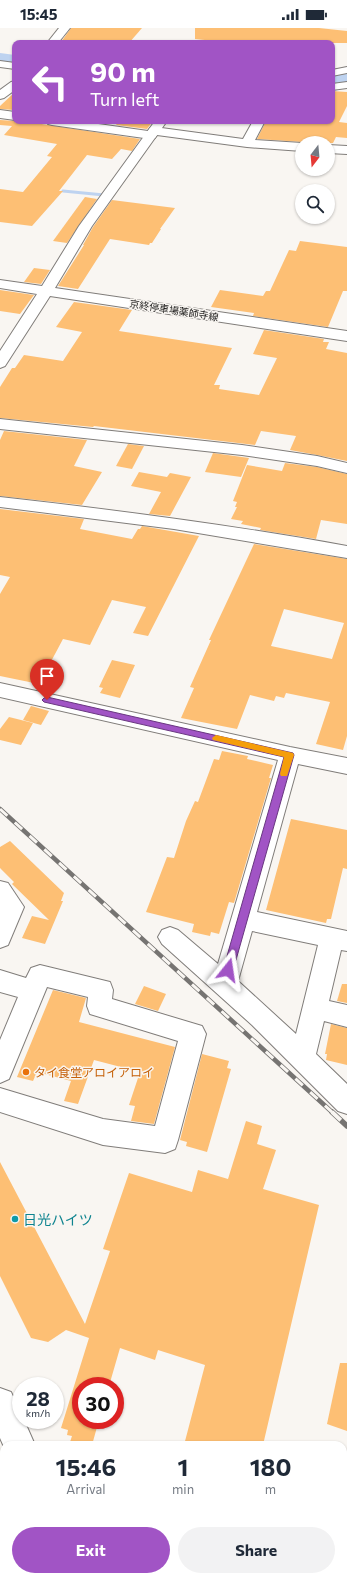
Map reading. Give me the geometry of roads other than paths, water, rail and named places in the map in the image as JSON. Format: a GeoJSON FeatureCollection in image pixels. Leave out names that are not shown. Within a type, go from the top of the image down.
{"type":"FeatureCollection","features":[{"type":"Feature","properties":{"kind":"street"},"geometry":{"type":"LineString","coordinates":[[55,40],[65,28]]}},
{"type":"Feature","properties":{"kind":"street"},"geometry":{"type":"LineString","coordinates":[[0,54],[12,56]]}},
{"type":"Feature","properties":{"kind":"street"},"geometry":{"type":"LineString","coordinates":[[0,64],[12,66]]}},
{"type":"Feature","properties":{"kind":"street"},"geometry":{"type":"LineString","coordinates":[[335,86],[347,84]]}},
{"type":"Feature","properties":{"kind":"street"},"geometry":{"type":"LineString","coordinates":[[0,96],[12,86]]}},
{"type":"Feature","properties":{"kind":"street"},"geometry":{"type":"LineString","coordinates":[[0,114],[12,116]]}},
{"type":"Feature","properties":{"kind":"street"},"geometry":{"type":"LineString","coordinates":[[91,124],[155,129],[247,142],[295,146]]}},
{"type":"Feature","properties":{"kind":"street"},"geometry":{"type":"LineString","coordinates":[[247,142],[257,124]]}},
{"type":"Feature","properties":{"kind":"street"},"geometry":{"type":"LineString","coordinates":[[0,362],[86,226],[155,129]]}},
{"type":"Feature","properties":{"kind":"street"},"geometry":{"type":"LineString","coordinates":[[335,149],[347,150]]}},
{"type":"Feature","properties":{"kind":"street","name":"京終停車場薬師寺線"},"geometry":{"type":"LineString","coordinates":[[0,284],[347,336]]}},
{"type":"Feature","properties":{"kind":"street"},"geometry":{"type":"LineString","coordinates":[[0,424],[242,450],[317,461],[347,468]]}},
{"type":"Feature","properties":{"kind":"street"},"geometry":{"type":"LineString","coordinates":[[0,502],[124,517],[287,540],[347,552]]}},
{"type":"Feature","properties":{"kind":"street"},"geometry":{"type":"LineString","coordinates":[[0,690],[290,755],[347,766]]}},
{"type":"Feature","properties":{"kind":"street"},"geometry":{"type":"LineString","coordinates":[[225,983],[290,755]]}},
{"type":"Feature","properties":{"kind":"street"},"geometry":{"type":"LineString","coordinates":[[0,890],[12,907],[0,938]]}},
{"type":"Feature","properties":{"kind":"street"},"geometry":{"type":"LineString","coordinates":[[242,919],[340,940],[315,1008],[303,1056]]}},
{"type":"Feature","properties":{"kind":"street"},"geometry":{"type":"LineString","coordinates":[[170,937],[225,983],[303,1056],[347,1102]]}},
{"type":"Feature","properties":{"kind":"street"},"geometry":{"type":"LineString","coordinates":[[0,1071],[40,975],[101,990],[99,1006],[193,1034],[165,1140],[103,1132],[0,1100]]}},
{"type":"Feature","properties":{"kind":"street"},"geometry":{"type":"LineString","coordinates":[[0,981],[34,991]]}},
{"type":"Feature","properties":{"kind":"street"},"geometry":{"type":"LineString","coordinates":[[315,1008],[347,1016]]}},
{"type":"Feature","properties":{"kind":"street"},"geometry":{"type":"LineString","coordinates":[[0,1404],[17,1441]]}},
{"type":"Feature","properties":{"kind":"waterway"},"geometry":{"type":"LineString","coordinates":[[0,58],[12,60]]}},
{"type":"Feature","properties":{"kind":"waterway"},"geometry":{"type":"LineString","coordinates":[[335,80],[347,78]]}},
{"type":"Feature","properties":{"kind":"waterway"},"geometry":{"type":"LineString","coordinates":[[63,191],[104,195]]}},
{"type":"Feature","properties":{"kind":"railway"},"geometry":{"type":"LineString","coordinates":[[0,809],[333,1113]]}},
{"type":"Feature","properties":{"kind":"railway"},"geometry":{"type":"LineString","coordinates":[[332,1112],[347,1126]]}},
{"type":"Feature","properties":{"kind":"place","name":"タイ食堂アロイアロイ"},"geometry":{"type":"Point","coordinates":[26,1072]}},
{"type":"Feature","properties":{"kind":"place","name":"日光ハイツ"},"geometry":{"type":"Point","coordinates":[15,1219]}}]}
